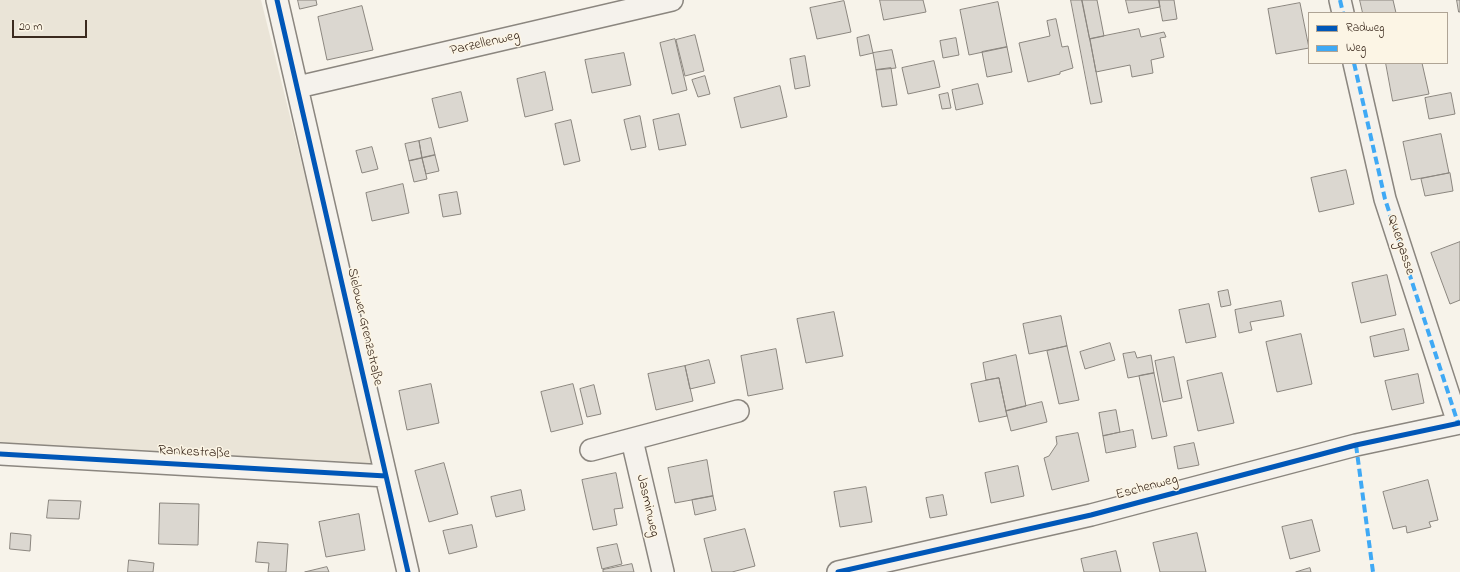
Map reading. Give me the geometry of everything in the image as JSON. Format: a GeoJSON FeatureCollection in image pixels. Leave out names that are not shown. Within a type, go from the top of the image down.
{"type":"FeatureCollection","features":[{"type":"Feature","properties":{"kind":"street","name":"Sielower Grenzstraße"},"geometry":{"type":"LineString","coordinates":[[277,0],[408,572]]}},
{"type":"Feature","properties":{"kind":"street","name":"Parzellenweg"},"geometry":{"type":"LineString","coordinates":[[298,87],[672,0]]}},
{"type":"Feature","properties":{"kind":"street"},"geometry":{"type":"LineString","coordinates":[[1340,0],[1343,12]]}},
{"type":"Feature","properties":{"kind":"street","name":"Quergasse"},"geometry":{"type":"LineString","coordinates":[[1354,64],[1385,199],[1459,423]]}},
{"type":"Feature","properties":{"kind":"street"},"geometry":{"type":"LineString","coordinates":[[590,450],[738,411]]}},
{"type":"Feature","properties":{"kind":"street","name":"Eschenweg"},"geometry":{"type":"LineString","coordinates":[[838,572],[1092,515],[1356,445],[1459,423]]}},
{"type":"Feature","properties":{"kind":"street","name":"Jasminweg"},"geometry":{"type":"LineString","coordinates":[[632,440],[663,572]]}},
{"type":"Feature","properties":{"kind":"street","name":"Rankestraße"},"geometry":{"type":"LineString","coordinates":[[0,454],[386,476]]}},
{"type":"Feature","properties":{"kind":"shaded area"},"geometry":{"type":"Polygon","coordinates":[[[0,0],[261,0],[378,469],[0,450],[0,0]]]}},
{"type":"Feature","properties":{"kind":"building"},"geometry":{"type":"Polygon","coordinates":[[[298,0],[316,0],[317,5],[300,9],[298,0]]]}},
{"type":"Feature","properties":{"kind":"building"},"geometry":{"type":"Polygon","coordinates":[[[880,0],[923,0],[926,12],[884,20],[880,0]]]}},
{"type":"Feature","properties":{"kind":"building"},"geometry":{"type":"Polygon","coordinates":[[[1071,0],[1082,0],[1102,102],[1091,104],[1071,0]]]}},
{"type":"Feature","properties":{"kind":"building"},"geometry":{"type":"Polygon","coordinates":[[[1082,0],[1097,0],[1104,36],[1090,39],[1082,0]]]}},
{"type":"Feature","properties":{"kind":"building"},"geometry":{"type":"Polygon","coordinates":[[[1126,0],[1159,0],[1160,7],[1129,13],[1126,0]]]}},
{"type":"Feature","properties":{"kind":"building"},"geometry":{"type":"Polygon","coordinates":[[[1159,0],[1174,0],[1177,19],[1163,21],[1159,0]]]}},
{"type":"Feature","properties":{"kind":"building"},"geometry":{"type":"Polygon","coordinates":[[[1360,0],[1393,0],[1396,12],[1363,12],[1360,0]]]}},
{"type":"Feature","properties":{"kind":"building"},"geometry":{"type":"Polygon","coordinates":[[[1457,0],[1460,0],[1460,12],[1459,12],[1457,0]]]}},
{"type":"Feature","properties":{"kind":"building"},"geometry":{"type":"Polygon","coordinates":[[[844,1],[851,32],[817,39],[810,8],[844,1]]]}},
{"type":"Feature","properties":{"kind":"building"},"geometry":{"type":"Polygon","coordinates":[[[998,2],[1007,47],[969,55],[960,10],[998,2]]]}},
{"type":"Feature","properties":{"kind":"building"},"geometry":{"type":"Polygon","coordinates":[[[1300,3],[1308,48],[1276,54],[1268,9],[1300,3]]]}},
{"type":"Feature","properties":{"kind":"building"},"geometry":{"type":"Polygon","coordinates":[[[362,6],[373,50],[327,60],[318,17],[362,6]]]}},
{"type":"Feature","properties":{"kind":"building"},"geometry":{"type":"Polygon","coordinates":[[[1056,19],[1062,47],[1068,46],[1073,68],[1060,72],[1060,74],[1028,82],[1019,43],[1050,36],[1047,21],[1056,19]]]}},
{"type":"Feature","properties":{"kind":"building"},"geometry":{"type":"Polygon","coordinates":[[[1139,29],[1141,37],[1164,32],[1166,37],[1160,38],[1164,57],[1151,60],[1153,73],[1132,77],[1130,65],[1096,72],[1090,39],[1139,29]]]}},
{"type":"Feature","properties":{"kind":"building"},"geometry":{"type":"Polygon","coordinates":[[[695,35],[704,71],[685,76],[676,40],[695,35]]]}},
{"type":"Feature","properties":{"kind":"building"},"geometry":{"type":"Polygon","coordinates":[[[869,35],[873,53],[860,56],[857,38],[869,35]]]}},
{"type":"Feature","properties":{"kind":"building"},"geometry":{"type":"Polygon","coordinates":[[[956,38],[959,55],[943,58],[940,41],[956,38]]]}},
{"type":"Feature","properties":{"kind":"building"},"geometry":{"type":"Polygon","coordinates":[[[675,39],[687,90],[672,94],[660,43],[675,39]]]}},
{"type":"Feature","properties":{"kind":"building"},"geometry":{"type":"Polygon","coordinates":[[[1007,47],[1012,72],[987,77],[982,52],[1007,47]]]}},
{"type":"Feature","properties":{"kind":"building"},"geometry":{"type":"Polygon","coordinates":[[[892,50],[896,68],[876,70],[873,53],[892,50]]]}},
{"type":"Feature","properties":{"kind":"building"},"geometry":{"type":"Polygon","coordinates":[[[624,53],[631,85],[592,93],[585,60],[624,53]]]}},
{"type":"Feature","properties":{"kind":"building"},"geometry":{"type":"Polygon","coordinates":[[[805,56],[810,86],[795,89],[790,59],[805,56]]]}},
{"type":"Feature","properties":{"kind":"building"},"geometry":{"type":"Polygon","coordinates":[[[934,61],[940,87],[908,94],[902,68],[934,61]]]}},
{"type":"Feature","properties":{"kind":"building"},"geometry":{"type":"Polygon","coordinates":[[[1386,64],[1422,64],[1429,94],[1393,101],[1386,64]]]}},
{"type":"Feature","properties":{"kind":"building"},"geometry":{"type":"Polygon","coordinates":[[[891,68],[897,105],[882,107],[876,70],[891,68]]]}},
{"type":"Feature","properties":{"kind":"building"},"geometry":{"type":"Polygon","coordinates":[[[545,72],[553,110],[525,117],[517,79],[545,72]]]}},
{"type":"Feature","properties":{"kind":"building"},"geometry":{"type":"Polygon","coordinates":[[[705,76],[710,94],[698,97],[692,80],[705,76]]]}},
{"type":"Feature","properties":{"kind":"building"},"geometry":{"type":"Polygon","coordinates":[[[978,84],[983,104],[956,110],[952,90],[978,84]]]}},
{"type":"Feature","properties":{"kind":"building"},"geometry":{"type":"Polygon","coordinates":[[[780,86],[787,117],[741,128],[734,98],[780,86]]]}},
{"type":"Feature","properties":{"kind":"building"},"geometry":{"type":"Polygon","coordinates":[[[461,92],[468,121],[439,128],[432,99],[461,92]]]}},
{"type":"Feature","properties":{"kind":"building"},"geometry":{"type":"Polygon","coordinates":[[[948,93],[951,108],[942,109],[939,95],[948,93]]]}},
{"type":"Feature","properties":{"kind":"building"},"geometry":{"type":"Polygon","coordinates":[[[1451,93],[1455,114],[1429,119],[1425,98],[1451,93]]]}},
{"type":"Feature","properties":{"kind":"building"},"geometry":{"type":"Polygon","coordinates":[[[679,114],[686,145],[659,150],[653,120],[679,114]]]}},
{"type":"Feature","properties":{"kind":"building"},"geometry":{"type":"Polygon","coordinates":[[[640,116],[646,147],[631,150],[624,120],[640,116]]]}},
{"type":"Feature","properties":{"kind":"building"},"geometry":{"type":"Polygon","coordinates":[[[571,120],[580,161],[564,165],[555,124],[571,120]]]}},
{"type":"Feature","properties":{"kind":"building"},"geometry":{"type":"Polygon","coordinates":[[[1441,134],[1449,173],[1411,180],[1403,142],[1441,134]]]}},
{"type":"Feature","properties":{"kind":"building"},"geometry":{"type":"Polygon","coordinates":[[[431,138],[435,155],[422,158],[419,141],[431,138]]]}},
{"type":"Feature","properties":{"kind":"building"},"geometry":{"type":"Polygon","coordinates":[[[419,141],[422,158],[409,161],[405,144],[419,141]]]}},
{"type":"Feature","properties":{"kind":"building"},"geometry":{"type":"Polygon","coordinates":[[[372,147],[378,169],[362,173],[356,151],[372,147]]]}},
{"type":"Feature","properties":{"kind":"building"},"geometry":{"type":"Polygon","coordinates":[[[435,155],[439,171],[426,174],[422,158],[435,155]]]}},
{"type":"Feature","properties":{"kind":"building"},"geometry":{"type":"Polygon","coordinates":[[[422,158],[427,179],[414,182],[409,161],[422,158]]]}},
{"type":"Feature","properties":{"kind":"building"},"geometry":{"type":"Polygon","coordinates":[[[1346,170],[1354,204],[1319,212],[1311,178],[1346,170]]]}},
{"type":"Feature","properties":{"kind":"building"},"geometry":{"type":"Polygon","coordinates":[[[1450,173],[1453,191],[1425,196],[1421,179],[1450,173]]]}},
{"type":"Feature","properties":{"kind":"building"},"geometry":{"type":"Polygon","coordinates":[[[403,184],[409,213],[372,221],[366,193],[403,184]]]}},
{"type":"Feature","properties":{"kind":"building"},"geometry":{"type":"Polygon","coordinates":[[[457,192],[461,214],[443,217],[439,195],[457,192]]]}},
{"type":"Feature","properties":{"kind":"building"},"geometry":{"type":"Polygon","coordinates":[[[1460,242],[1460,300],[1450,304],[1431,253],[1460,242]]]}},
{"type":"Feature","properties":{"kind":"building"},"geometry":{"type":"Polygon","coordinates":[[[1387,275],[1396,315],[1361,323],[1352,283],[1387,275]]]}},
{"type":"Feature","properties":{"kind":"building"},"geometry":{"type":"Polygon","coordinates":[[[1228,290],[1231,305],[1221,307],[1218,292],[1228,290]]]}},
{"type":"Feature","properties":{"kind":"building"},"geometry":{"type":"Polygon","coordinates":[[[1281,301],[1284,316],[1250,322],[1252,330],[1239,333],[1235,310],[1281,301]]]}},
{"type":"Feature","properties":{"kind":"building"},"geometry":{"type":"Polygon","coordinates":[[[1209,304],[1216,337],[1186,343],[1179,310],[1209,304]]]}},
{"type":"Feature","properties":{"kind":"building"},"geometry":{"type":"Polygon","coordinates":[[[834,312],[843,356],[806,363],[797,319],[834,312]]]}},
{"type":"Feature","properties":{"kind":"building"},"geometry":{"type":"Polygon","coordinates":[[[1061,316],[1067,346],[1029,354],[1023,324],[1061,316]]]}},
{"type":"Feature","properties":{"kind":"building"},"geometry":{"type":"Polygon","coordinates":[[[1404,329],[1409,350],[1374,357],[1370,337],[1404,329]]]}},
{"type":"Feature","properties":{"kind":"building"},"geometry":{"type":"Polygon","coordinates":[[[1301,334],[1312,384],[1277,392],[1266,342],[1301,334]]]}},
{"type":"Feature","properties":{"kind":"building"},"geometry":{"type":"Polygon","coordinates":[[[1110,343],[1115,360],[1085,369],[1080,352],[1110,343]]]}},
{"type":"Feature","properties":{"kind":"building"},"geometry":{"type":"Polygon","coordinates":[[[1067,346],[1079,400],[1059,404],[1047,351],[1067,346]]]}},
{"type":"Feature","properties":{"kind":"building"},"geometry":{"type":"Polygon","coordinates":[[[776,349],[783,389],[748,396],[741,356],[776,349]]]}},
{"type":"Feature","properties":{"kind":"building"},"geometry":{"type":"Polygon","coordinates":[[[1135,352],[1137,358],[1151,355],[1154,373],[1128,378],[1123,354],[1135,352]]]}},
{"type":"Feature","properties":{"kind":"building"},"geometry":{"type":"Polygon","coordinates":[[[1016,355],[1026,406],[1006,411],[999,378],[986,380],[983,363],[1016,355]]]}},
{"type":"Feature","properties":{"kind":"building"},"geometry":{"type":"Polygon","coordinates":[[[1174,357],[1182,398],[1163,402],[1155,361],[1174,357]]]}},
{"type":"Feature","properties":{"kind":"building"},"geometry":{"type":"Polygon","coordinates":[[[709,360],[715,383],[690,389],[685,366],[709,360]]]}},
{"type":"Feature","properties":{"kind":"building"},"geometry":{"type":"Polygon","coordinates":[[[685,366],[693,401],[656,410],[648,374],[685,366]]]}},
{"type":"Feature","properties":{"kind":"building"},"geometry":{"type":"Polygon","coordinates":[[[1154,373],[1167,436],[1152,439],[1139,376],[1154,373]]]}},
{"type":"Feature","properties":{"kind":"building"},"geometry":{"type":"Polygon","coordinates":[[[1222,373],[1234,423],[1198,431],[1187,381],[1222,373]]]}},
{"type":"Feature","properties":{"kind":"building"},"geometry":{"type":"Polygon","coordinates":[[[1418,374],[1424,403],[1392,410],[1385,381],[1418,374]]]}},
{"type":"Feature","properties":{"kind":"building"},"geometry":{"type":"Polygon","coordinates":[[[999,378],[1007,416],[979,422],[971,384],[999,378]]]}},
{"type":"Feature","properties":{"kind":"building"},"geometry":{"type":"Polygon","coordinates":[[[431,384],[439,423],[407,430],[399,391],[431,384]]]}},
{"type":"Feature","properties":{"kind":"building"},"geometry":{"type":"Polygon","coordinates":[[[573,384],[583,424],[551,432],[541,392],[573,384]]]}},
{"type":"Feature","properties":{"kind":"building"},"geometry":{"type":"Polygon","coordinates":[[[594,385],[601,414],[587,417],[580,389],[594,385]]]}},
{"type":"Feature","properties":{"kind":"building"},"geometry":{"type":"Polygon","coordinates":[[[1042,402],[1047,422],[1011,431],[1006,411],[1042,402]]]}},
{"type":"Feature","properties":{"kind":"building"},"geometry":{"type":"Polygon","coordinates":[[[1116,410],[1120,432],[1103,436],[1099,413],[1116,410]]]}},
{"type":"Feature","properties":{"kind":"building"},"geometry":{"type":"Polygon","coordinates":[[[1133,430],[1136,447],[1106,453],[1103,436],[1133,430]]]}},
{"type":"Feature","properties":{"kind":"building"},"geometry":{"type":"Polygon","coordinates":[[[1078,433],[1089,481],[1052,490],[1044,458],[1049,456],[1057,444],[1056,437],[1078,433]]]}},
{"type":"Feature","properties":{"kind":"building"},"geometry":{"type":"Polygon","coordinates":[[[1194,443],[1199,465],[1178,469],[1174,447],[1194,443]]]}},
{"type":"Feature","properties":{"kind":"building"},"geometry":{"type":"Polygon","coordinates":[[[707,460],[713,496],[675,503],[668,468],[707,460]]]}},
{"type":"Feature","properties":{"kind":"building"},"geometry":{"type":"Polygon","coordinates":[[[444,463],[458,514],[429,522],[415,471],[444,463]]]}},
{"type":"Feature","properties":{"kind":"building"},"geometry":{"type":"Polygon","coordinates":[[[1018,466],[1024,496],[991,503],[985,473],[1018,466]]]}},
{"type":"Feature","properties":{"kind":"building"},"geometry":{"type":"Polygon","coordinates":[[[616,473],[623,508],[614,509],[617,525],[593,530],[582,480],[616,473]]]}},
{"type":"Feature","properties":{"kind":"building"},"geometry":{"type":"Polygon","coordinates":[[[1428,480],[1438,520],[1429,522],[1431,527],[1407,533],[1406,526],[1393,529],[1383,492],[1428,480]]]}},
{"type":"Feature","properties":{"kind":"building"},"geometry":{"type":"Polygon","coordinates":[[[866,487],[872,522],[840,527],[834,492],[866,487]]]}},
{"type":"Feature","properties":{"kind":"building"},"geometry":{"type":"Polygon","coordinates":[[[521,490],[525,510],[496,517],[491,497],[521,490]]]}},
{"type":"Feature","properties":{"kind":"building"},"geometry":{"type":"Polygon","coordinates":[[[943,495],[947,515],[930,518],[926,498],[943,495]]]}},
{"type":"Feature","properties":{"kind":"building"},"geometry":{"type":"Polygon","coordinates":[[[713,496],[716,510],[695,515],[692,500],[713,496]]]}},
{"type":"Feature","properties":{"kind":"building"},"geometry":{"type":"Polygon","coordinates":[[[49,500],[81,501],[79,519],[47,518],[49,500]]]}},
{"type":"Feature","properties":{"kind":"building"},"geometry":{"type":"Polygon","coordinates":[[[160,503],[199,504],[198,545],[159,544],[160,503]]]}},
{"type":"Feature","properties":{"kind":"building"},"geometry":{"type":"Polygon","coordinates":[[[359,514],[365,550],[326,557],[319,522],[359,514]]]}},
{"type":"Feature","properties":{"kind":"building"},"geometry":{"type":"Polygon","coordinates":[[[1312,520],[1320,551],[1290,559],[1282,527],[1312,520]]]}},
{"type":"Feature","properties":{"kind":"building"},"geometry":{"type":"Polygon","coordinates":[[[472,525],[477,547],[449,554],[443,531],[472,525]]]}},
{"type":"Feature","properties":{"kind":"building"},"geometry":{"type":"Polygon","coordinates":[[[745,529],[755,566],[732,572],[712,572],[704,539],[745,529]]]}},
{"type":"Feature","properties":{"kind":"building"},"geometry":{"type":"Polygon","coordinates":[[[11,533],[31,535],[30,551],[10,549],[11,533]]]}},
{"type":"Feature","properties":{"kind":"building"},"geometry":{"type":"Polygon","coordinates":[[[1197,533],[1206,572],[1160,572],[1153,543],[1197,533]]]}},
{"type":"Feature","properties":{"kind":"building"},"geometry":{"type":"Polygon","coordinates":[[[258,542],[288,544],[286,572],[268,572],[269,563],[256,562],[258,542]]]}},
{"type":"Feature","properties":{"kind":"building"},"geometry":{"type":"Polygon","coordinates":[[[617,544],[622,564],[602,569],[597,548],[617,544]]]}},
{"type":"Feature","properties":{"kind":"building"},"geometry":{"type":"Polygon","coordinates":[[[1116,551],[1121,572],[1084,572],[1081,559],[1116,551]]]}},
{"type":"Feature","properties":{"kind":"building"},"geometry":{"type":"Polygon","coordinates":[[[129,560],[154,563],[153,572],[128,572],[129,560]]]}},
{"type":"Feature","properties":{"kind":"building"},"geometry":{"type":"Polygon","coordinates":[[[632,564],[634,572],[603,572],[603,570],[632,564]]]}},
{"type":"Feature","properties":{"kind":"building"},"geometry":{"type":"Polygon","coordinates":[[[327,567],[329,572],[305,572],[327,567]]]}},
{"type":"Feature","properties":{"kind":"building"},"geometry":{"type":"Polygon","coordinates":[[[1310,568],[1311,572],[1296,572],[1310,568]]]}},
{"type":"Feature","properties":{"kind":"marked path"},"geometry":{"type":"LineString","coordinates":[[1340,0],[1343,12]]}},
{"type":"Feature","properties":{"kind":"marked path"},"geometry":{"type":"LineString","coordinates":[[1354,64],[1385,199],[1458,423]]}},
{"type":"Feature","properties":{"kind":"marked path"},"geometry":{"type":"LineString","coordinates":[[1356,445],[1373,572]]}},
{"type":"Feature","properties":{"kind":"cycle path"},"geometry":{"type":"LineString","coordinates":[[277,0],[408,572]]}},
{"type":"Feature","properties":{"kind":"cycle path"},"geometry":{"type":"LineString","coordinates":[[838,572],[1091,515],[1356,445],[1460,423]]}},
{"type":"Feature","properties":{"kind":"cycle path"},"geometry":{"type":"LineString","coordinates":[[0,454],[386,476]]}}]}
